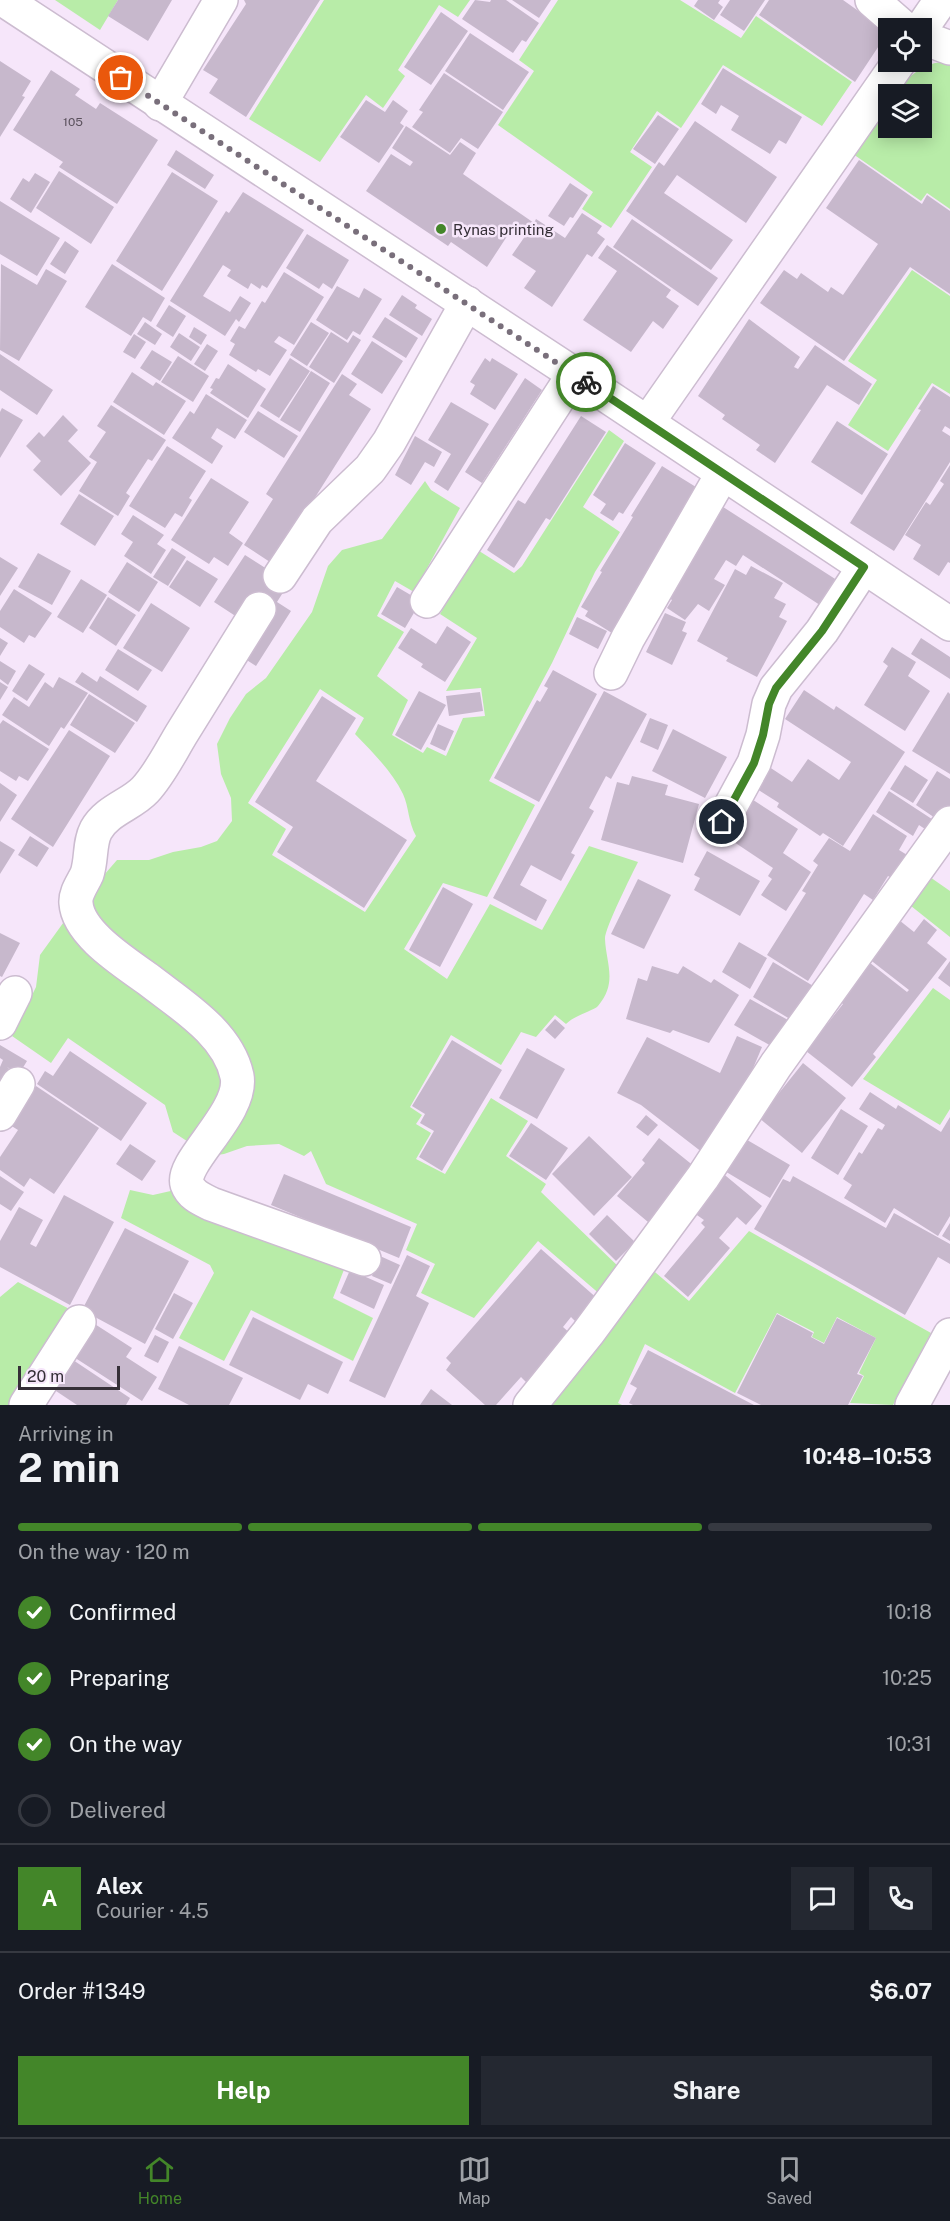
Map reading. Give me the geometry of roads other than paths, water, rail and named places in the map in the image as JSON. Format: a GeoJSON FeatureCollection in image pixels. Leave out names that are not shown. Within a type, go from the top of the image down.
{"type":"FeatureCollection","features":[{"type":"Feature","properties":{"kind":"street"},"geometry":{"type":"LineString","coordinates":[[4,0],[648,422],[950,624]]}},
{"type":"Feature","properties":{"kind":"street"},"geometry":{"type":"LineString","coordinates":[[160,104],[221,0]]}},
{"type":"Feature","properties":{"kind":"street"},"geometry":{"type":"LineString","coordinates":[[872,0],[893,18]]}},
{"type":"Feature","properties":{"kind":"street"},"geometry":{"type":"LineString","coordinates":[[929,18],[941,0]]}},
{"type":"Feature","properties":{"kind":"street"},"geometry":{"type":"LineString","coordinates":[[932,42],[950,48]]}},
{"type":"Feature","properties":{"kind":"street"},"geometry":{"type":"LineString","coordinates":[[648,422],[892,72]]}},
{"type":"Feature","properties":{"kind":"street"},"geometry":{"type":"LineString","coordinates":[[280,576],[317,520],[370,469],[389,442],[467,303]]}},
{"type":"Feature","properties":{"kind":"street"},"geometry":{"type":"LineString","coordinates":[[427,601],[574,374]]}},
{"type":"Feature","properties":{"kind":"street"},"geometry":{"type":"LineString","coordinates":[[611,673],[628,638],[723,473]]}},
{"type":"Feature","properties":{"kind":"street"},"geometry":{"type":"LineString","coordinates":[[722,822],[754,763],[763,735],[769,704],[776,688],[816,639],[864,567]]}},
{"type":"Feature","properties":{"kind":"street"},"geometry":{"type":"LineString","coordinates":[[259,609],[146,789],[114,811],[97,828],[89,865],[75,902],[80,916],[95,938],[202,1022],[220,1041],[233,1064],[237,1076],[237,1092],[217,1129],[188,1173],[186,1183],[192,1194],[211,1204],[364,1259]]}},
{"type":"Feature","properties":{"kind":"street"},"geometry":{"type":"LineString","coordinates":[[530,1405],[588,1333],[703,1177],[776,1065],[950,823]]}},
{"type":"Feature","properties":{"kind":"street"},"geometry":{"type":"LineString","coordinates":[[0,1023],[15,993]]}},
{"type":"Feature","properties":{"kind":"street"},"geometry":{"type":"LineString","coordinates":[[0,1114],[18,1084]]}},
{"type":"Feature","properties":{"kind":"street"},"geometry":{"type":"LineString","coordinates":[[26,1405],[79,1322]]}},
{"type":"Feature","properties":{"kind":"street"},"geometry":{"type":"LineString","coordinates":[[912,1405],[950,1335]]}},
{"type":"Feature","properties":{"kind":"place","name":"Rynas printing"},"geometry":{"type":"Point","coordinates":[441,229]}}]}
